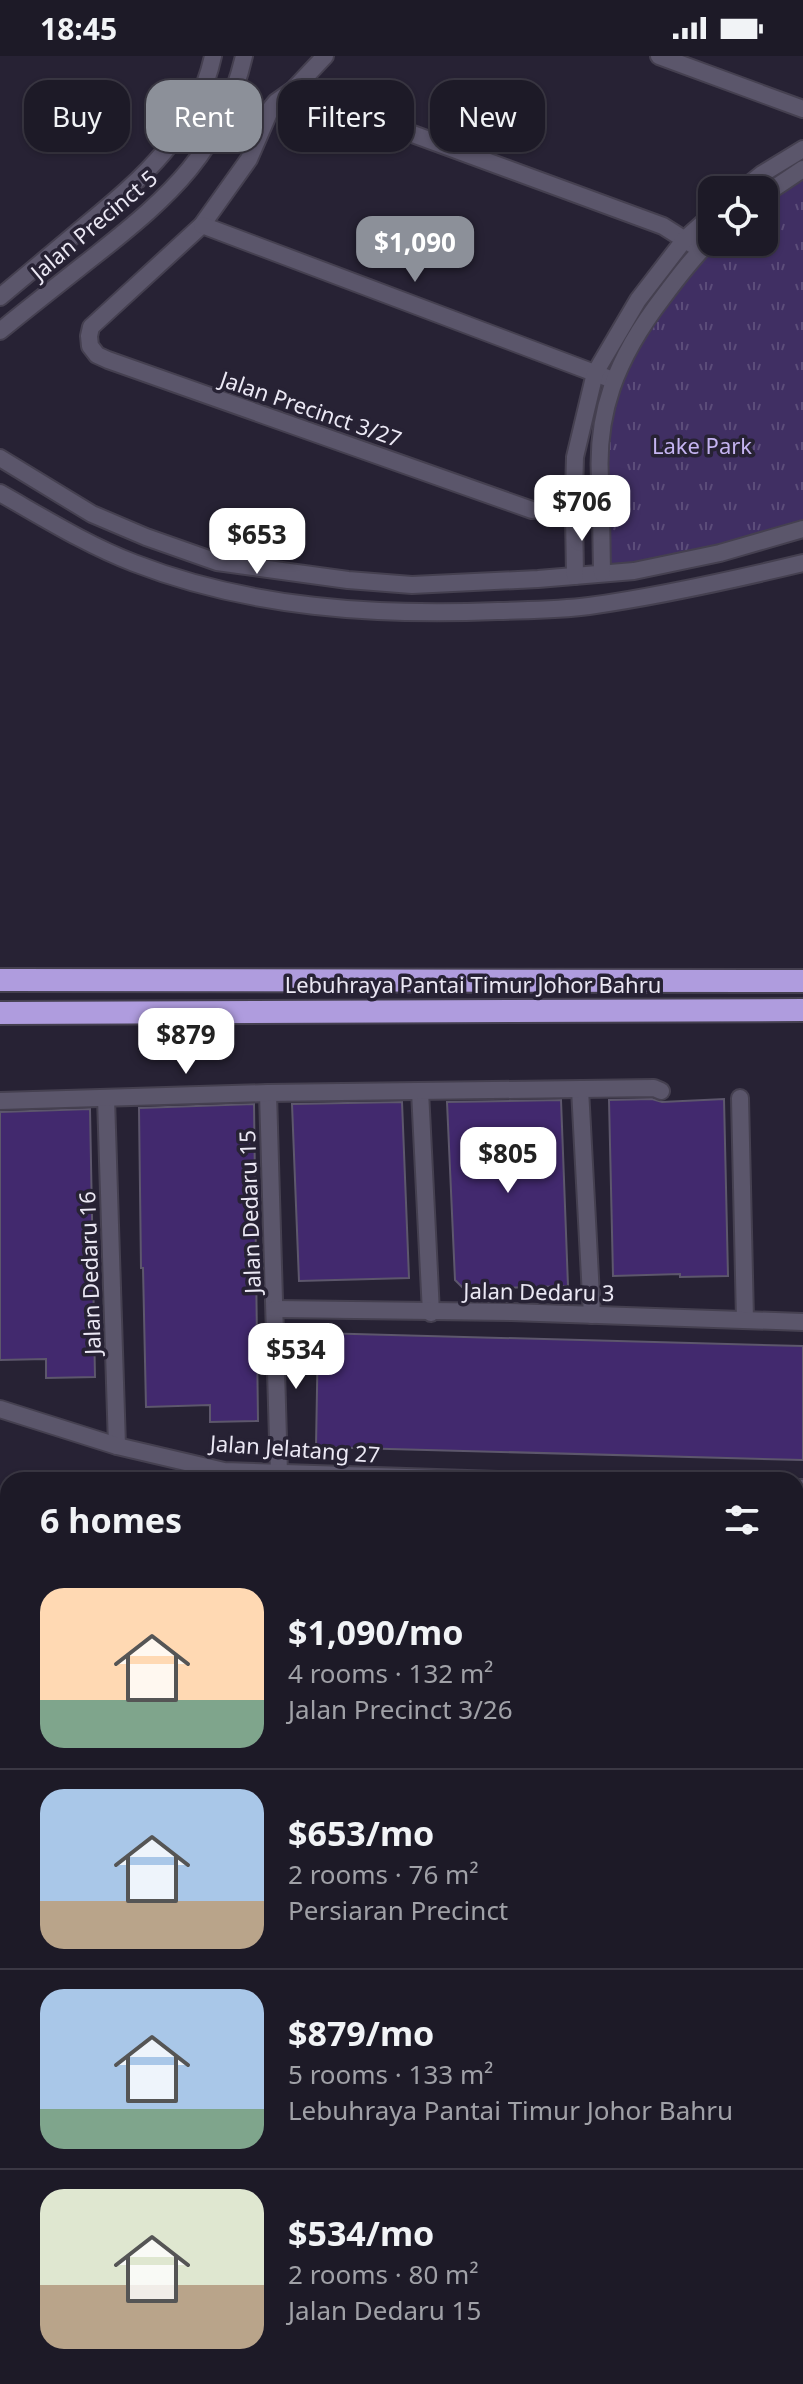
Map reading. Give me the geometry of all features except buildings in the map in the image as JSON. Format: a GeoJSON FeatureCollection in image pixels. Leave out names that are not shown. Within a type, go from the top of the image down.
{"type":"FeatureCollection","features":[{"type":"Feature","properties":{"kind":"highway","name":"Lebuhraya Pantai Timur Johor Bahru"},"geometry":{"type":"LineString","coordinates":[[0,980],[803,981]]}},
{"type":"Feature","properties":{"kind":"highway","name":"Lebuhraya Pantai Timur Johor Bahru"},"geometry":{"type":"LineString","coordinates":[[0,1013],[803,1010]]}},
{"type":"Feature","properties":{"kind":"street","name":"Jalan Precinct 5"},"geometry":{"type":"LineString","coordinates":[[0,297],[158,161],[195,108],[213,56]]}},
{"type":"Feature","properties":{"kind":"street","name":"Jalan Precinct 5"},"geometry":{"type":"LineString","coordinates":[[0,331],[145,216],[186,175],[225,116],[244,56]]}},
{"type":"Feature","properties":{"kind":"street"},"geometry":{"type":"LineString","coordinates":[[302,80],[325,56]]}},
{"type":"Feature","properties":{"kind":"street"},"geometry":{"type":"LineString","coordinates":[[659,56],[803,109]]}},
{"type":"Feature","properties":{"kind":"street"},"geometry":{"type":"LineString","coordinates":[[278,101],[271,108],[249,159],[202,225],[613,380]]}},
{"type":"Feature","properties":{"kind":"street"},"geometry":{"type":"LineString","coordinates":[[414,134],[663,226],[685,239],[698,242]]}},
{"type":"Feature","properties":{"kind":"street"},"geometry":{"type":"LineString","coordinates":[[760,176],[803,149]]}},
{"type":"Feature","properties":{"kind":"street"},"geometry":{"type":"LineString","coordinates":[[778,186],[803,169]]}},
{"type":"Feature","properties":{"kind":"street","name":"Jalan Precinct 3/27"},"geometry":{"type":"LineString","coordinates":[[202,225],[96,320],[89,336],[90,346],[97,355],[532,510]]}},
{"type":"Feature","properties":{"kind":"street"},"geometry":{"type":"LineString","coordinates":[[574,492],[579,435],[595,373],[638,300],[685,239],[698,227]]}},
{"type":"Feature","properties":{"kind":"street"},"geometry":{"type":"LineString","coordinates":[[601,492],[599,439],[613,380],[647,319],[698,254]]}},
{"type":"Feature","properties":{"kind":"street"},"geometry":{"type":"LineString","coordinates":[[0,458],[92,514],[217,562],[412,585],[634,571],[720,553],[803,529]]}},
{"type":"Feature","properties":{"kind":"street"},"geometry":{"type":"LineString","coordinates":[[574,473],[599,471]]}},
{"type":"Feature","properties":{"kind":"street"},"geometry":{"type":"LineString","coordinates":[[0,493],[81,539],[135,563],[205,586],[284,603],[365,612],[456,613],[585,607],[803,563]]}},
{"type":"Feature","properties":{"kind":"street"},"geometry":{"type":"LineString","coordinates":[[575,576],[574,516],[601,516],[602,573]]}},
{"type":"Feature","properties":{"kind":"street"},"geometry":{"type":"LineString","coordinates":[[0,1101],[268,1093],[654,1088],[661,1091]]}},
{"type":"Feature","properties":{"kind":"street"},"geometry":{"type":"LineString","coordinates":[[580,1089],[592,1315]]}},
{"type":"Feature","properties":{"kind":"street"},"geometry":{"type":"LineString","coordinates":[[420,1091],[431,1313]]}},
{"type":"Feature","properties":{"kind":"street","name":"Jalan Dedaru 15"},"geometry":{"type":"LineString","coordinates":[[268,1093],[279,1472]]}},
{"type":"Feature","properties":{"kind":"street","name":"Jalan Dedaru 16"},"geometry":{"type":"LineString","coordinates":[[106,1098],[117,1446]]}},
{"type":"Feature","properties":{"kind":"street"},"geometry":{"type":"LineString","coordinates":[[740,1098],[745,1320]]}},
{"type":"Feature","properties":{"kind":"street","name":"Jalan Dedaru 3"},"geometry":{"type":"LineString","coordinates":[[275,1309],[511,1312],[803,1322]]}},
{"type":"Feature","properties":{"kind":"street","name":"Jalan Jelatang 27"},"geometry":{"type":"LineString","coordinates":[[0,1409],[210,1472]]}},
{"type":"Feature","properties":{"kind":"green space","name":"Lake Park"},"geometry":{"type":"Polygon","coordinates":[[[803,175],[803,528],[602,573],[599,459],[633,340],[702,256],[778,256],[778,191],[803,175]]]}}]}
